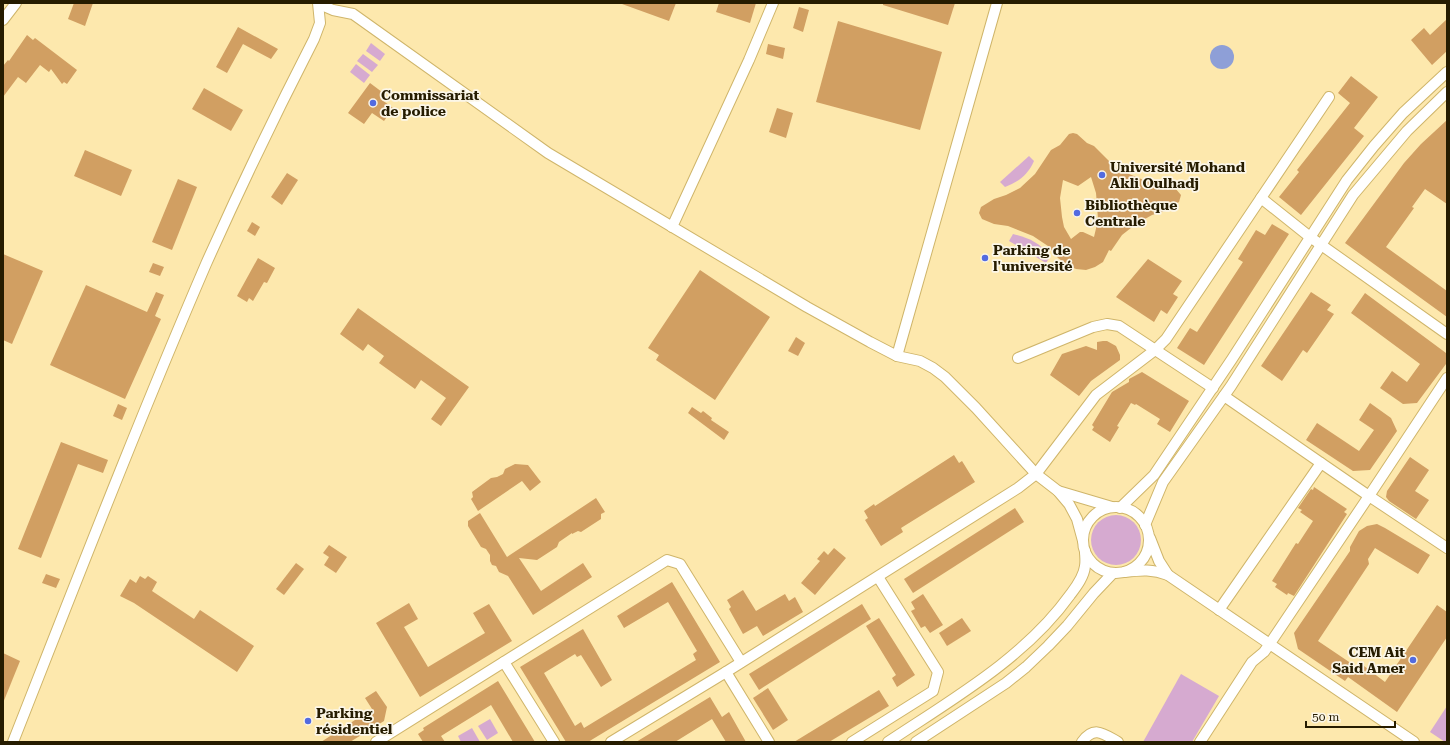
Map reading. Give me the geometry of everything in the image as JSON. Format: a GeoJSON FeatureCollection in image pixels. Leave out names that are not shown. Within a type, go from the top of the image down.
{"type":"FeatureCollection","features":[{"type":"Feature","properties":{"kind":"street"},"geometry":{"type":"LineString","coordinates":[[3,20],[16,3]]}},
{"type":"Feature","properties":{"kind":"street"},"geometry":{"type":"LineString","coordinates":[[672,227],[749,60],[773,3]]}},
{"type":"Feature","properties":{"kind":"street"},"geometry":{"type":"LineString","coordinates":[[897,356],[997,3]]}},
{"type":"Feature","properties":{"kind":"street"},"geometry":{"type":"LineString","coordinates":[[13,742],[145,408],[207,264],[259,150],[314,39],[320,23],[319,4],[333,10],[353,14],[548,153],[672,227],[807,307],[870,342],[897,356],[920,361],[933,368],[945,377],[976,408],[1036,474],[1058,491],[1069,504],[1078,519],[1084,546],[1089,559],[1096,566],[1104,571],[1113,573],[1145,570],[1159,571],[1168,575],[1414,742]]}},
{"type":"Feature","properties":{"kind":"street"},"geometry":{"type":"LineString","coordinates":[[888,742],[998,668],[1053,617],[1079,582],[1085,567],[1084,546],[1086,527],[1095,515],[1107,509],[1117,508],[1154,476],[1213,388],[1347,180],[1403,113],[1447,72]]}},
{"type":"Feature","properties":{"kind":"street"},"geometry":{"type":"LineString","coordinates":[[1125,572],[1135,567],[1144,557],[1149,544],[1146,528],[1163,482],[1224,396],[1353,195],[1407,131],[1447,92]]}},
{"type":"Feature","properties":{"kind":"street"},"geometry":{"type":"LineString","coordinates":[[611,742],[878,577],[1018,488],[1036,474],[1096,396],[1155,350],[1166,339],[1329,97]]}},
{"type":"Feature","properties":{"kind":"street"},"geometry":{"type":"LineString","coordinates":[[1261,198],[1310,237],[1447,334]]}},
{"type":"Feature","properties":{"kind":"street"},"geometry":{"type":"LineString","coordinates":[[1018,358],[1087,329],[1107,324],[1119,326],[1213,388]]}},
{"type":"Feature","properties":{"kind":"street"},"geometry":{"type":"LineString","coordinates":[[1200,742],[1252,662],[1264,652],[1269,645],[1447,378]]}},
{"type":"Feature","properties":{"kind":"street"},"geometry":{"type":"LineString","coordinates":[[1224,396],[1447,548]]}},
{"type":"Feature","properties":{"kind":"street"},"geometry":{"type":"LineString","coordinates":[[1219,610],[1321,463]]}},
{"type":"Feature","properties":{"kind":"street"},"geometry":{"type":"LineString","coordinates":[[1058,491],[1135,513],[1146,528],[1159,561],[1168,575]]}},
{"type":"Feature","properties":{"kind":"street"},"geometry":{"type":"LineString","coordinates":[[376,742],[667,560],[680,564],[741,662]]}},
{"type":"Feature","properties":{"kind":"street"},"geometry":{"type":"LineString","coordinates":[[916,742],[1006,683],[1026,667],[1067,626],[1094,593],[1113,573]]}},
{"type":"Feature","properties":{"kind":"street"},"geometry":{"type":"LineString","coordinates":[[852,742],[933,691],[938,672],[878,577]]}},
{"type":"Feature","properties":{"kind":"street"},"geometry":{"type":"LineString","coordinates":[[504,662],[554,742]]}},
{"type":"Feature","properties":{"kind":"street"},"geometry":{"type":"LineString","coordinates":[[726,672],[769,742]]}},
{"type":"Feature","properties":{"kind":"street"},"geometry":{"type":"LineString","coordinates":[[1082,742],[1086,736],[1092,733],[1100,732],[1118,742]]}},
{"type":"Feature","properties":{"kind":"shaded area"},"geometry":{"type":"Polygon","coordinates":[[[371,43],[385,54],[380,61],[366,51],[371,43]]]}},
{"type":"Feature","properties":{"kind":"shaded area"},"geometry":{"type":"Polygon","coordinates":[[[363,54],[378,65],[372,72],[357,61],[363,54]]]}},
{"type":"Feature","properties":{"kind":"shaded area"},"geometry":{"type":"Polygon","coordinates":[[[356,64],[370,75],[364,83],[350,72],[356,64]]]}},
{"type":"Feature","properties":{"kind":"shaded area"},"geometry":{"type":"Polygon","coordinates":[[[1029,156],[1034,161],[1026,174],[1014,183],[1005,187],[1000,182],[1029,156]]]}},
{"type":"Feature","properties":{"kind":"shaded area"},"geometry":{"type":"Polygon","coordinates":[[[1013,234],[1029,239],[1043,248],[1050,257],[1046,263],[1009,241],[1013,234]]]}},
{"type":"Feature","properties":{"kind":"shaded area"},"geometry":{"type":"Polygon","coordinates":[[[1116,515],[1126,517],[1134,522],[1139,530],[1141,540],[1139,550],[1134,558],[1126,563],[1116,565],[1106,563],[1098,558],[1093,550],[1091,540],[1093,530],[1098,522],[1106,517],[1116,515]]]}},
{"type":"Feature","properties":{"kind":"shaded area"},"geometry":{"type":"Polygon","coordinates":[[[1181,674],[1219,696],[1192,742],[1143,742],[1181,674]]]}},
{"type":"Feature","properties":{"kind":"shaded area"},"geometry":{"type":"Polygon","coordinates":[[[1447,706],[1447,742],[1445,742],[1430,732],[1447,706]]]}},
{"type":"Feature","properties":{"kind":"shaded area"},"geometry":{"type":"Polygon","coordinates":[[[490,719],[498,733],[487,740],[478,726],[490,719]]]}},
{"type":"Feature","properties":{"kind":"shaded area"},"geometry":{"type":"Polygon","coordinates":[[[472,728],[480,742],[461,742],[458,736],[472,728]]]}},
{"type":"Feature","properties":{"kind":"water"},"geometry":{"type":"Polygon","coordinates":[[[1222,45],[1231,48],[1234,57],[1231,66],[1222,69],[1213,66],[1210,57],[1213,48],[1222,45]]]}},
{"type":"Feature","properties":{"kind":"building"},"geometry":{"type":"Polygon","coordinates":[[[74,3],[93,3],[85,26],[68,19],[74,3]]]}},
{"type":"Feature","properties":{"kind":"building"},"geometry":{"type":"Polygon","coordinates":[[[622,3],[676,3],[669,21],[622,3]]]}},
{"type":"Feature","properties":{"kind":"building"},"geometry":{"type":"Polygon","coordinates":[[[719,3],[756,3],[750,23],[716,12],[719,3]]]}},
{"type":"Feature","properties":{"kind":"building"},"geometry":{"type":"Polygon","coordinates":[[[883,3],[955,3],[948,25],[883,5],[883,3]]]}},
{"type":"Feature","properties":{"kind":"building"},"geometry":{"type":"Polygon","coordinates":[[[799,7],[809,10],[803,32],[793,28],[799,7]]]}},
{"type":"Feature","properties":{"kind":"building"},"geometry":{"type":"Polygon","coordinates":[[[1447,19],[1447,51],[1432,65],[1411,40],[1424,28],[1430,35],[1447,19]]]}},
{"type":"Feature","properties":{"kind":"building"},"geometry":{"type":"Polygon","coordinates":[[[838,21],[942,52],[920,130],[816,102],[838,21]]]}},
{"type":"Feature","properties":{"kind":"building"},"geometry":{"type":"Polygon","coordinates":[[[238,27],[278,49],[271,59],[243,44],[227,73],[216,67],[238,27]]]}},
{"type":"Feature","properties":{"kind":"building"},"geometry":{"type":"Polygon","coordinates":[[[27,35],[33,40],[35,38],[77,70],[67,84],[64,82],[62,84],[51,69],[49,72],[40,65],[26,83],[18,77],[3,97],[3,66],[8,60],[9,61],[27,35]]]}},
{"type":"Feature","properties":{"kind":"building"},"geometry":{"type":"Polygon","coordinates":[[[768,44],[785,48],[783,59],[766,54],[768,44]]]}},
{"type":"Feature","properties":{"kind":"building"},"geometry":{"type":"Polygon","coordinates":[[[1351,76],[1378,97],[1354,128],[1364,136],[1301,215],[1279,197],[1299,172],[1297,170],[1350,103],[1338,93],[1351,76]]]}},
{"type":"Feature","properties":{"kind":"building","name":"Commissariat de police"},"geometry":{"type":"Polygon","coordinates":[[[370,83],[386,95],[382,100],[393,108],[384,121],[372,113],[364,124],[348,113],[370,83]]]}},
{"type":"Feature","properties":{"kind":"building"},"geometry":{"type":"Polygon","coordinates":[[[204,88],[243,110],[231,131],[192,109],[204,88]]]}},
{"type":"Feature","properties":{"kind":"building"},"geometry":{"type":"Polygon","coordinates":[[[777,108],[793,113],[786,138],[769,132],[777,108]]]}},
{"type":"Feature","properties":{"kind":"building"},"geometry":{"type":"Polygon","coordinates":[[[1447,120],[1447,204],[1425,189],[1412,207],[1414,208],[1386,247],[1447,291],[1447,317],[1345,243],[1404,163],[1421,144],[1447,120]]]}},
{"type":"Feature","properties":{"kind":"building"},"geometry":{"type":"Polygon","coordinates":[[[1069,134],[1077,134],[1087,143],[1094,146],[1117,169],[1146,181],[1162,183],[1175,188],[1181,195],[1179,202],[1165,211],[1152,215],[1136,224],[1122,235],[1111,251],[1109,250],[1103,262],[1086,270],[1076,269],[1069,266],[1058,258],[1048,246],[1033,236],[1008,226],[994,224],[982,219],[979,213],[981,207],[994,199],[1020,188],[1035,174],[1051,150],[1060,145],[1069,134]],[[1091,177],[1078,186],[1063,180],[1060,198],[1062,217],[1064,227],[1071,239],[1080,232],[1094,237],[1098,220],[1096,193],[1091,177]]]}},
{"type":"Feature","properties":{"kind":"building"},"geometry":{"type":"Polygon","coordinates":[[[85,150],[132,170],[121,196],[74,176],[85,150]]]}},
{"type":"Feature","properties":{"kind":"building"},"geometry":{"type":"Polygon","coordinates":[[[287,173],[298,180],[282,205],[271,197],[287,173]]]}},
{"type":"Feature","properties":{"kind":"building"},"geometry":{"type":"Polygon","coordinates":[[[178,179],[197,187],[172,250],[152,242],[178,179]]]}},
{"type":"Feature","properties":{"kind":"building"},"geometry":{"type":"Polygon","coordinates":[[[252,222],[260,227],[255,236],[247,231],[252,222]]]}},
{"type":"Feature","properties":{"kind":"building"},"geometry":{"type":"Polygon","coordinates":[[[1272,224],[1289,234],[1204,365],[1177,348],[1190,328],[1197,332],[1243,262],[1238,259],[1256,230],[1265,235],[1272,224]]]}},
{"type":"Feature","properties":{"kind":"building"},"geometry":{"type":"Polygon","coordinates":[[[3,254],[43,271],[12,344],[3,340],[3,254]]]}},
{"type":"Feature","properties":{"kind":"building"},"geometry":{"type":"Polygon","coordinates":[[[258,258],[275,268],[267,283],[264,282],[253,301],[249,298],[247,302],[237,296],[258,258]]]}},
{"type":"Feature","properties":{"kind":"building"},"geometry":{"type":"Polygon","coordinates":[[[1148,259],[1182,281],[1173,294],[1178,297],[1167,314],[1161,310],[1154,322],[1116,297],[1148,259]]]}},
{"type":"Feature","properties":{"kind":"building"},"geometry":{"type":"Polygon","coordinates":[[[153,263],[164,267],[160,276],[149,272],[153,263]]]}},
{"type":"Feature","properties":{"kind":"building"},"geometry":{"type":"Polygon","coordinates":[[[700,270],[770,317],[715,400],[656,360],[659,355],[648,348],[700,270]]]}},
{"type":"Feature","properties":{"kind":"building"},"geometry":{"type":"Polygon","coordinates":[[[86,285],[147,312],[156,292],[164,295],[155,316],[161,319],[125,399],[50,365],[86,285]]]}},
{"type":"Feature","properties":{"kind":"building"},"geometry":{"type":"Polygon","coordinates":[[[1311,292],[1331,305],[1327,310],[1334,314],[1307,353],[1303,350],[1282,381],[1261,366],[1311,292]]]}},
{"type":"Feature","properties":{"kind":"building"},"geometry":{"type":"Polygon","coordinates":[[[1365,293],[1446,353],[1446,364],[1417,403],[1403,404],[1380,388],[1392,371],[1407,382],[1420,364],[1351,313],[1365,293]]]}},
{"type":"Feature","properties":{"kind":"building"},"geometry":{"type":"Polygon","coordinates":[[[358,308],[469,387],[441,426],[431,419],[446,398],[421,380],[415,389],[379,363],[384,356],[368,344],[363,351],[340,334],[358,308]]]}},
{"type":"Feature","properties":{"kind":"building"},"geometry":{"type":"Polygon","coordinates":[[[796,337],[805,343],[798,356],[788,351],[796,337]]]}},
{"type":"Feature","properties":{"kind":"building"},"geometry":{"type":"Polygon","coordinates":[[[1107,341],[1116,346],[1120,355],[1120,360],[1091,381],[1079,396],[1050,375],[1062,354],[1086,346],[1097,350],[1097,342],[1107,341]]]}},
{"type":"Feature","properties":{"kind":"building"},"geometry":{"type":"Polygon","coordinates":[[[1142,372],[1189,401],[1170,432],[1157,424],[1160,419],[1136,404],[1131,403],[1117,426],[1119,427],[1110,442],[1092,430],[1094,427],[1092,425],[1112,392],[1129,382],[1129,379],[1142,372]]]}},
{"type":"Feature","properties":{"kind":"building"},"geometry":{"type":"Polygon","coordinates":[[[1370,403],[1391,418],[1397,431],[1370,470],[1353,471],[1306,440],[1317,423],[1359,451],[1374,430],[1359,420],[1370,403]]]}},
{"type":"Feature","properties":{"kind":"building"},"geometry":{"type":"Polygon","coordinates":[[[118,404],[127,408],[122,420],[113,416],[118,404]]]}},
{"type":"Feature","properties":{"kind":"building"},"geometry":{"type":"Polygon","coordinates":[[[692,407],[701,413],[703,411],[712,418],[711,420],[729,432],[724,440],[688,413],[692,407]]]}},
{"type":"Feature","properties":{"kind":"building"},"geometry":{"type":"Polygon","coordinates":[[[61,442],[108,460],[103,473],[78,464],[41,558],[18,549],[61,442]]]}},
{"type":"Feature","properties":{"kind":"building"},"geometry":{"type":"Polygon","coordinates":[[[954,455],[959,463],[962,461],[975,482],[901,528],[903,532],[881,546],[865,520],[868,518],[864,511],[874,504],[875,506],[954,455]]]}},
{"type":"Feature","properties":{"kind":"building"},"geometry":{"type":"Polygon","coordinates":[[[1410,457],[1429,470],[1415,491],[1429,500],[1416,519],[1389,501],[1386,497],[1387,491],[1410,457]]]}},
{"type":"Feature","properties":{"kind":"building"},"geometry":{"type":"Polygon","coordinates":[[[515,464],[528,465],[541,482],[530,491],[522,481],[478,511],[471,499],[473,497],[472,492],[491,478],[503,474],[505,469],[515,464]]]}},
{"type":"Feature","properties":{"kind":"building"},"geometry":{"type":"Polygon","coordinates":[[[1314,487],[1347,509],[1344,512],[1347,514],[1294,596],[1288,593],[1287,595],[1275,587],[1277,584],[1272,581],[1296,543],[1298,544],[1313,521],[1300,512],[1302,510],[1298,508],[1314,487]]]}},
{"type":"Feature","properties":{"kind":"building"},"geometry":{"type":"Polygon","coordinates":[[[596,498],[605,512],[601,514],[601,519],[581,532],[578,531],[572,533],[559,542],[557,547],[537,560],[519,558],[541,591],[583,563],[592,577],[533,615],[508,576],[499,572],[496,566],[492,565],[490,555],[486,549],[481,547],[468,526],[468,521],[480,513],[507,557],[596,498]]]}},
{"type":"Feature","properties":{"kind":"building"},"geometry":{"type":"Polygon","coordinates":[[[1015,508],[1024,522],[913,593],[904,579],[1015,508]]]}},
{"type":"Feature","properties":{"kind":"building"},"geometry":{"type":"Polygon","coordinates":[[[1377,524],[1430,555],[1418,574],[1375,548],[1368,559],[1369,564],[1318,641],[1361,670],[1364,666],[1385,682],[1437,605],[1447,612],[1447,637],[1397,712],[1348,677],[1345,681],[1298,649],[1294,633],[1350,551],[1350,547],[1359,531],[1367,526],[1377,524]]]}},
{"type":"Feature","properties":{"kind":"building"},"geometry":{"type":"Polygon","coordinates":[[[329,545],[347,557],[336,573],[324,565],[329,557],[323,553],[329,545]]]}},
{"type":"Feature","properties":{"kind":"building"},"geometry":{"type":"Polygon","coordinates":[[[834,548],[846,558],[815,595],[801,583],[820,561],[817,559],[824,551],[828,555],[834,548]]]}},
{"type":"Feature","properties":{"kind":"building"},"geometry":{"type":"Polygon","coordinates":[[[296,563],[304,569],[284,595],[276,589],[296,563]]]}},
{"type":"Feature","properties":{"kind":"building"},"geometry":{"type":"Polygon","coordinates":[[[46,574],[60,579],[56,588],[42,583],[46,574]]]}},
{"type":"Feature","properties":{"kind":"building"},"geometry":{"type":"Polygon","coordinates":[[[140,576],[145,579],[148,576],[157,582],[152,591],[194,619],[200,610],[254,646],[237,672],[134,603],[120,596],[130,579],[136,583],[140,576]]]}},
{"type":"Feature","properties":{"kind":"building"},"geometry":{"type":"Polygon","coordinates":[[[672,582],[720,662],[588,742],[566,742],[520,667],[583,629],[612,680],[601,687],[581,655],[577,657],[575,654],[544,673],[575,726],[581,722],[584,728],[696,660],[693,654],[697,651],[668,602],[624,628],[617,616],[672,582]]]}},
{"type":"Feature","properties":{"kind":"building"},"geometry":{"type":"Polygon","coordinates":[[[743,590],[756,611],[785,594],[789,601],[795,597],[803,612],[763,636],[757,626],[743,634],[729,609],[731,607],[727,600],[743,590]]]}},
{"type":"Feature","properties":{"kind":"building"},"geometry":{"type":"Polygon","coordinates":[[[923,594],[943,625],[930,633],[925,626],[921,628],[911,611],[915,609],[911,602],[923,594]]]}},
{"type":"Feature","properties":{"kind":"building"},"geometry":{"type":"Polygon","coordinates":[[[409,603],[418,619],[404,627],[428,667],[485,633],[473,613],[489,604],[512,641],[420,697],[376,623],[409,603]]]}},
{"type":"Feature","properties":{"kind":"building"},"geometry":{"type":"Polygon","coordinates":[[[862,604],[871,619],[759,690],[749,674],[862,604]]]}},
{"type":"Feature","properties":{"kind":"building"},"geometry":{"type":"Polygon","coordinates":[[[879,618],[915,675],[897,687],[892,678],[896,675],[866,626],[879,618]]]}},
{"type":"Feature","properties":{"kind":"building"},"geometry":{"type":"Polygon","coordinates":[[[962,618],[971,631],[947,646],[939,633],[962,618]]]}},
{"type":"Feature","properties":{"kind":"building"},"geometry":{"type":"Polygon","coordinates":[[[3,653],[20,661],[3,703],[3,653]]]}},
{"type":"Feature","properties":{"kind":"building"},"geometry":{"type":"Polygon","coordinates":[[[498,681],[535,742],[513,742],[491,705],[441,736],[445,742],[423,742],[418,734],[424,730],[423,728],[498,681]]]}},
{"type":"Feature","properties":{"kind":"building"},"geometry":{"type":"Polygon","coordinates":[[[768,688],[788,720],[773,730],[753,698],[768,688]]]}},
{"type":"Feature","properties":{"kind":"building"},"geometry":{"type":"Polygon","coordinates":[[[879,690],[889,706],[829,742],[794,742],[879,690]]]}},
{"type":"Feature","properties":{"kind":"building"},"geometry":{"type":"Polygon","coordinates":[[[376,691],[387,707],[384,721],[350,742],[321,742],[372,709],[365,698],[376,691]]]}},
{"type":"Feature","properties":{"kind":"building"},"geometry":{"type":"Polygon","coordinates":[[[710,697],[722,717],[729,712],[746,742],[726,742],[712,719],[675,742],[636,742],[710,697]]]}},
{"type":"Feature","properties":{"kind":"place","name":"Commissariat de police"},"geometry":{"type":"Point","coordinates":[373,103]}},
{"type":"Feature","properties":{"kind":"place","name":"Université Mohand Akli Oulhadj"},"geometry":{"type":"Point","coordinates":[1102,175]}},
{"type":"Feature","properties":{"kind":"place","name":"Bibliothèque Centrale"},"geometry":{"type":"Point","coordinates":[1077,213]}},
{"type":"Feature","properties":{"kind":"place","name":"Parking de l'université"},"geometry":{"type":"Point","coordinates":[985,258]}},
{"type":"Feature","properties":{"kind":"place","name":"CEM Ait Said Amer"},"geometry":{"type":"Point","coordinates":[1413,660]}},
{"type":"Feature","properties":{"kind":"place","name":"Parking résidentiel"},"geometry":{"type":"Point","coordinates":[308,721]}}]}
